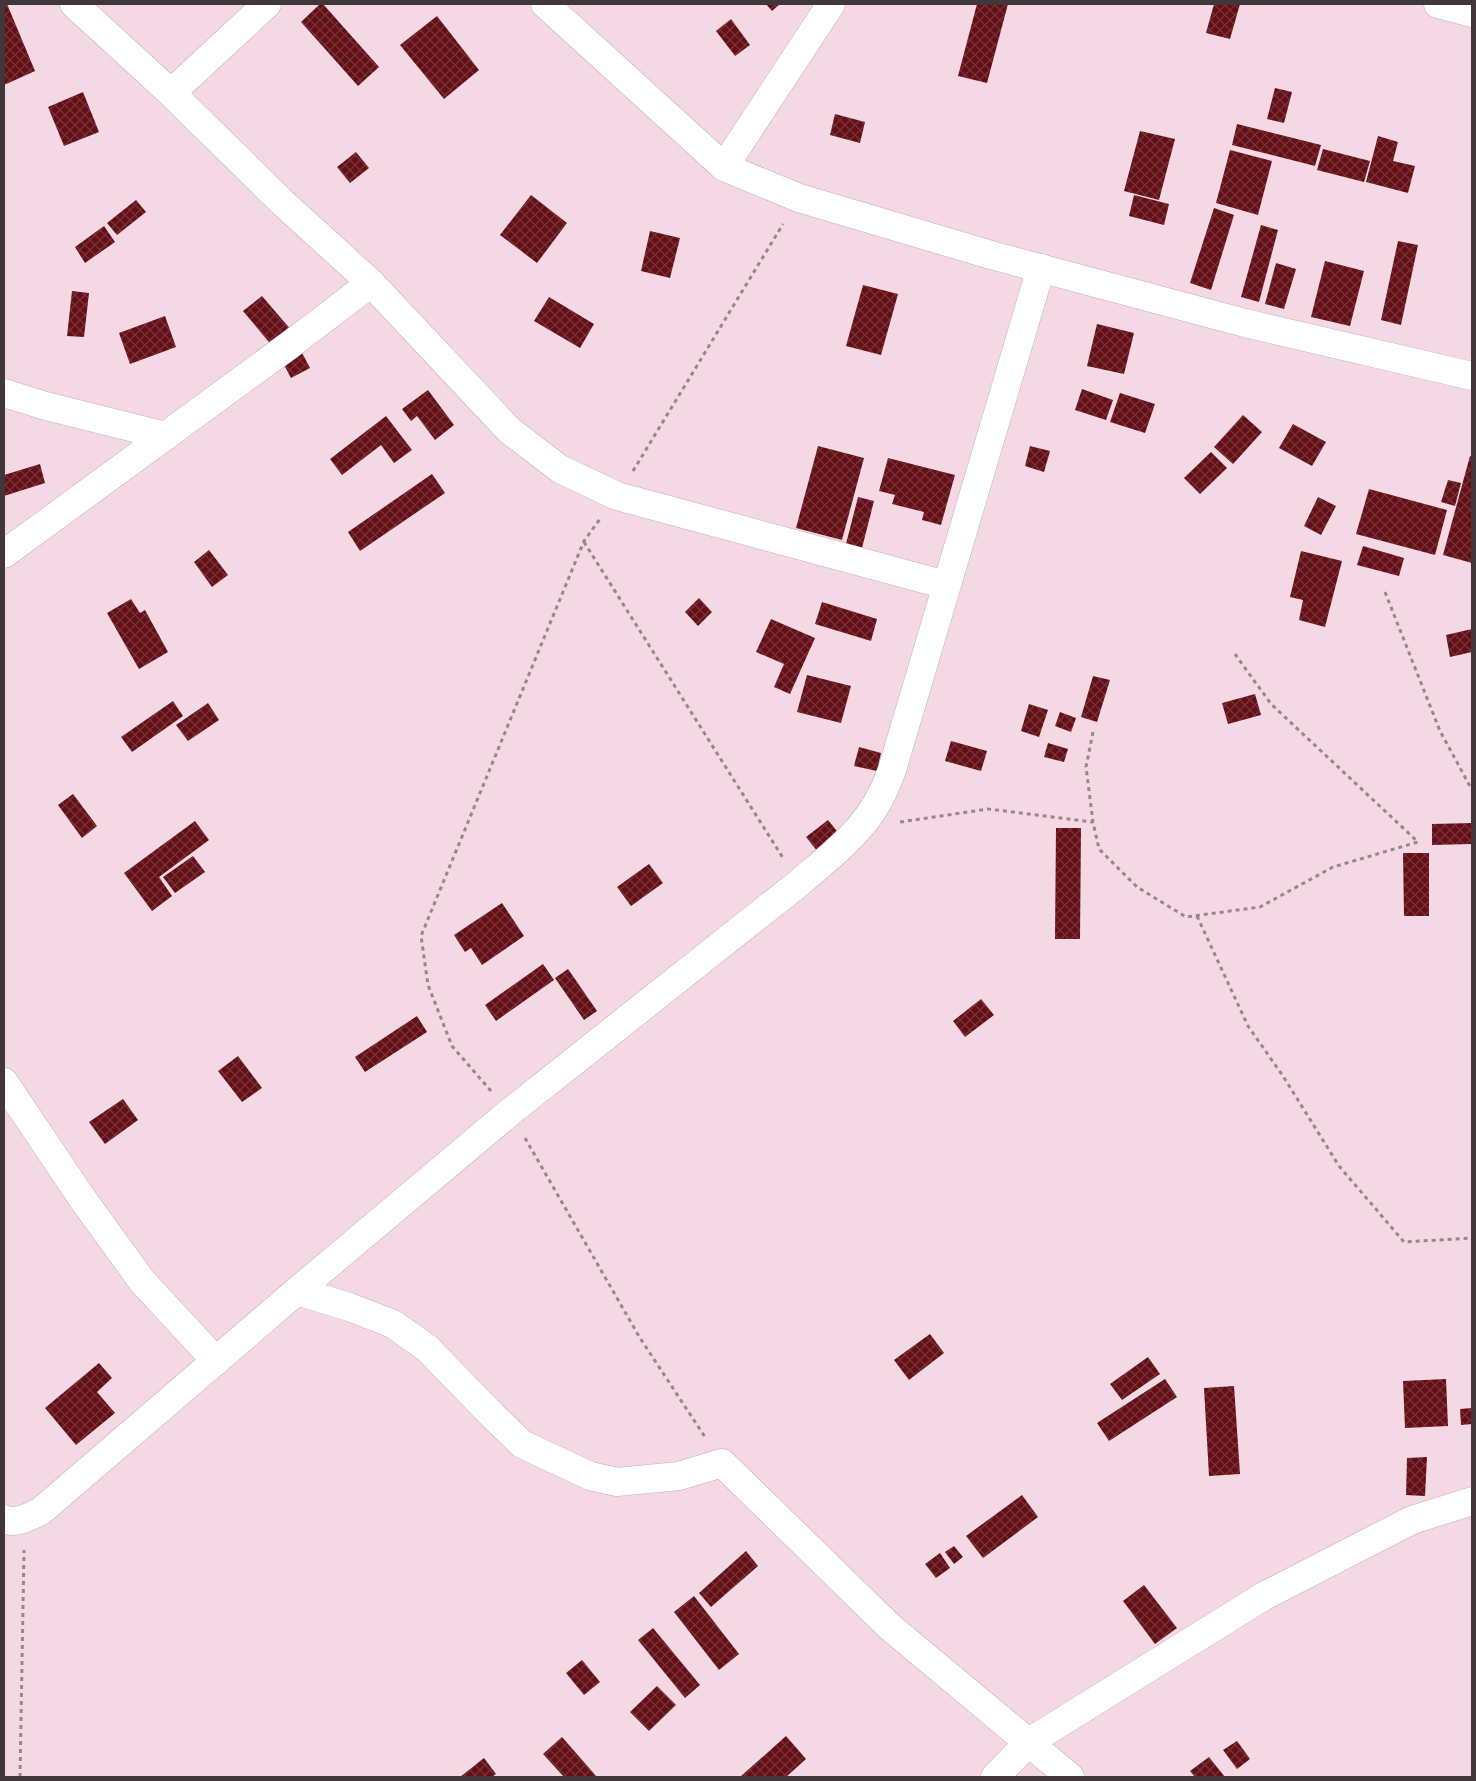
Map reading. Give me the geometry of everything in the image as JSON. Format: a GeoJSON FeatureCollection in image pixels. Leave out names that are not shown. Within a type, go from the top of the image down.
{"type":"FeatureCollection","features":[{"type":"Feature","properties":{"kind":"street"},"geometry":{"type":"LineString","coordinates":[[74,4],[171,94],[282,202],[371,283],[509,430],[560,469],[617,496],[946,585]]}},
{"type":"Feature","properties":{"kind":"street"},"geometry":{"type":"LineString","coordinates":[[171,94],[267,4]]}},
{"type":"Feature","properties":{"kind":"street"},"geometry":{"type":"LineString","coordinates":[[546,4],[724,167],[799,198],[1041,268],[1245,323],[1472,376]]}},
{"type":"Feature","properties":{"kind":"street"},"geometry":{"type":"LineString","coordinates":[[724,167],[831,4]]}},
{"type":"Feature","properties":{"kind":"street"},"geometry":{"type":"LineString","coordinates":[[1438,4],[1472,13]]}},
{"type":"Feature","properties":{"kind":"street"},"geometry":{"type":"LineString","coordinates":[[14,1519],[41,1511],[510,1112],[831,856],[861,826],[884,791],[892,770],[1041,268]]}},
{"type":"Feature","properties":{"kind":"street"},"geometry":{"type":"LineString","coordinates":[[4,554],[291,344],[371,283]]}},
{"type":"Feature","properties":{"kind":"street"},"geometry":{"type":"LineString","coordinates":[[4,393],[46,406],[166,436]]}},
{"type":"Feature","properties":{"kind":"street"},"geometry":{"type":"LineString","coordinates":[[4,1082],[84,1201],[142,1281],[216,1361]]}},
{"type":"Feature","properties":{"kind":"street"},"geometry":{"type":"LineString","coordinates":[[298,1291],[349,1307],[392,1324],[427,1348],[522,1444],[590,1476],[617,1482],[678,1476],[722,1463],[890,1627],[1070,1777]]}},
{"type":"Feature","properties":{"kind":"street"},"geometry":{"type":"LineString","coordinates":[[995,1777],[1029,1742],[1264,1596],[1412,1520],[1472,1501]]}},
{"type":"Feature","properties":{"kind":"path"},"geometry":{"type":"LineString","coordinates":[[722,1463],[640,1338],[510,1112],[452,1046],[428,985],[421,936],[584,541],[617,496],[799,198]]}},
{"type":"Feature","properties":{"kind":"path"},"geometry":{"type":"LineString","coordinates":[[584,541],[799,882]]}},
{"type":"Feature","properties":{"kind":"path"},"geometry":{"type":"LineString","coordinates":[[1385,592],[1440,731],[1472,790]]}},
{"type":"Feature","properties":{"kind":"path"},"geometry":{"type":"LineString","coordinates":[[1093,732],[1086,767],[1093,822],[1099,850],[1137,887],[1186,917],[1260,907],[1333,867],[1418,842],[1271,704],[1235,654]]}},
{"type":"Feature","properties":{"kind":"path"},"geometry":{"type":"LineString","coordinates":[[861,826],[988,809],[1093,822]]}},
{"type":"Feature","properties":{"kind":"path"},"geometry":{"type":"LineString","coordinates":[[1197,916],[1248,1026],[1283,1076],[1339,1166],[1404,1242],[1472,1238]]}},
{"type":"Feature","properties":{"kind":"path"},"geometry":{"type":"LineString","coordinates":[[14,1519],[20,1777]]}},
{"type":"Feature","properties":{"kind":"building"},"geometry":{"type":"Polygon","coordinates":[[[7,4],[35,71],[4,85],[4,5],[7,4]]]}},
{"type":"Feature","properties":{"kind":"building"},"geometry":{"type":"Polygon","coordinates":[[[320,4],[323,4],[379,67],[358,86],[301,22],[320,4]]]}},
{"type":"Feature","properties":{"kind":"building"},"geometry":{"type":"Polygon","coordinates":[[[766,4],[780,4],[772,11],[766,4]]]}},
{"type":"Feature","properties":{"kind":"building"},"geometry":{"type":"Polygon","coordinates":[[[977,4],[1008,4],[987,83],[958,76],[977,4]]]}},
{"type":"Feature","properties":{"kind":"building"},"geometry":{"type":"Polygon","coordinates":[[[1214,4],[1240,4],[1230,39],[1206,33],[1214,4]]]}},
{"type":"Feature","properties":{"kind":"building"},"geometry":{"type":"Polygon","coordinates":[[[437,16],[479,70],[444,99],[400,45],[437,16]]]}},
{"type":"Feature","properties":{"kind":"building"},"geometry":{"type":"Polygon","coordinates":[[[731,19],[750,45],[735,56],[716,31],[731,19]]]}},
{"type":"Feature","properties":{"kind":"building"},"geometry":{"type":"Polygon","coordinates":[[[1275,88],[1292,92],[1284,123],[1267,119],[1275,88]]]}},
{"type":"Feature","properties":{"kind":"building"},"geometry":{"type":"Polygon","coordinates":[[[83,92],[99,132],[64,146],[48,107],[83,92]]]}},
{"type":"Feature","properties":{"kind":"building"},"geometry":{"type":"Polygon","coordinates":[[[835,114],[865,122],[860,143],[830,135],[835,114]]]}},
{"type":"Feature","properties":{"kind":"building"},"geometry":{"type":"Polygon","coordinates":[[[1237,124],[1321,145],[1315,166],[1232,145],[1237,124]]]}},
{"type":"Feature","properties":{"kind":"building"},"geometry":{"type":"Polygon","coordinates":[[[1140,131],[1175,139],[1159,200],[1124,191],[1140,131]]]}},
{"type":"Feature","properties":{"kind":"building"},"geometry":{"type":"Polygon","coordinates":[[[1378,136],[1398,142],[1393,161],[1415,166],[1408,193],[1366,182],[1378,136]]]}},
{"type":"Feature","properties":{"kind":"building"},"geometry":{"type":"Polygon","coordinates":[[[1323,149],[1370,161],[1364,182],[1317,170],[1323,149]]]}},
{"type":"Feature","properties":{"kind":"building"},"geometry":{"type":"Polygon","coordinates":[[[1230,150],[1272,161],[1258,215],[1216,203],[1230,150]]]}},
{"type":"Feature","properties":{"kind":"building"},"geometry":{"type":"Polygon","coordinates":[[[356,152],[369,168],[350,183],[337,167],[356,152]]]}},
{"type":"Feature","properties":{"kind":"building"},"geometry":{"type":"Polygon","coordinates":[[[531,195],[567,223],[537,263],[500,235],[531,195]]]}},
{"type":"Feature","properties":{"kind":"building"},"geometry":{"type":"Polygon","coordinates":[[[1134,195],[1169,204],[1164,225],[1129,216],[1134,195]]]}},
{"type":"Feature","properties":{"kind":"building"},"geometry":{"type":"Polygon","coordinates":[[[136,200],[146,212],[117,235],[107,223],[136,200]]]}},
{"type":"Feature","properties":{"kind":"building"},"geometry":{"type":"Polygon","coordinates":[[[1214,208],[1234,215],[1211,290],[1190,283],[1214,208]]]}},
{"type":"Feature","properties":{"kind":"building"},"geometry":{"type":"Polygon","coordinates":[[[1261,225],[1278,230],[1259,302],[1241,297],[1261,225]]]}},
{"type":"Feature","properties":{"kind":"building"},"geometry":{"type":"Polygon","coordinates":[[[104,226],[115,242],[85,263],[75,247],[104,226]]]}},
{"type":"Feature","properties":{"kind":"building"},"geometry":{"type":"Polygon","coordinates":[[[650,231],[680,238],[670,278],[641,271],[650,231]]]}},
{"type":"Feature","properties":{"kind":"building"},"geometry":{"type":"Polygon","coordinates":[[[1398,241],[1418,245],[1401,325],[1381,320],[1398,241]]]}},
{"type":"Feature","properties":{"kind":"building"},"geometry":{"type":"Polygon","coordinates":[[[1325,261],[1364,271],[1350,326],[1311,317],[1325,261]]]}},
{"type":"Feature","properties":{"kind":"building"},"geometry":{"type":"Polygon","coordinates":[[[1276,263],[1296,269],[1284,309],[1265,304],[1276,263]]]}},
{"type":"Feature","properties":{"kind":"building"},"geometry":{"type":"Polygon","coordinates":[[[863,285],[898,294],[881,355],[846,346],[863,285]]]}},
{"type":"Feature","properties":{"kind":"building"},"geometry":{"type":"Polygon","coordinates":[[[72,291],[89,293],[84,337],[67,336],[72,291]]]}},
{"type":"Feature","properties":{"kind":"building"},"geometry":{"type":"Polygon","coordinates":[[[262,296],[292,331],[274,348],[243,311],[262,296]]]}},
{"type":"Feature","properties":{"kind":"building"},"geometry":{"type":"Polygon","coordinates":[[[549,297],[594,324],[580,348],[534,321],[549,297]]]}},
{"type":"Feature","properties":{"kind":"building"},"geometry":{"type":"Polygon","coordinates":[[[165,316],[176,347],[130,364],[119,333],[165,316]]]}},
{"type":"Feature","properties":{"kind":"building"},"geometry":{"type":"Polygon","coordinates":[[[1097,324],[1134,333],[1124,374],[1087,366],[1097,324]]]}},
{"type":"Feature","properties":{"kind":"building"},"geometry":{"type":"Polygon","coordinates":[[[300,349],[310,368],[291,378],[281,359],[300,349]]]}},
{"type":"Feature","properties":{"kind":"building"},"geometry":{"type":"Polygon","coordinates":[[[1082,389],[1113,400],[1106,420],[1075,410],[1082,389]]]}},
{"type":"Feature","properties":{"kind":"building"},"geometry":{"type":"Polygon","coordinates":[[[428,390],[454,425],[435,440],[417,416],[411,421],[402,409],[428,390]]]}},
{"type":"Feature","properties":{"kind":"building"},"geometry":{"type":"Polygon","coordinates":[[[1120,393],[1155,404],[1145,433],[1110,422],[1120,393]]]}},
{"type":"Feature","properties":{"kind":"building"},"geometry":{"type":"Polygon","coordinates":[[[1243,415],[1262,432],[1233,464],[1214,447],[1243,415]]]}},
{"type":"Feature","properties":{"kind":"building"},"geometry":{"type":"Polygon","coordinates":[[[386,416],[412,450],[394,463],[381,445],[342,475],[330,459],[386,416]]]}},
{"type":"Feature","properties":{"kind":"building"},"geometry":{"type":"Polygon","coordinates":[[[1293,424],[1326,442],[1312,466],[1279,448],[1293,424]]]}},
{"type":"Feature","properties":{"kind":"building"},"geometry":{"type":"Polygon","coordinates":[[[818,446],[864,458],[842,540],[796,528],[818,446]]]}},
{"type":"Feature","properties":{"kind":"building"},"geometry":{"type":"Polygon","coordinates":[[[1030,446],[1050,451],[1044,472],[1025,466],[1030,446]]]}},
{"type":"Feature","properties":{"kind":"building"},"geometry":{"type":"Polygon","coordinates":[[[1211,452],[1227,468],[1200,494],[1184,478],[1211,452]]]}},
{"type":"Feature","properties":{"kind":"building"},"geometry":{"type":"Polygon","coordinates":[[[1470,456],[1472,457],[1472,563],[1443,555],[1470,456]]]}},
{"type":"Feature","properties":{"kind":"building"},"geometry":{"type":"Polygon","coordinates":[[[888,458],[955,475],[941,525],[922,520],[924,512],[892,504],[895,495],[879,491],[888,458]]]}},
{"type":"Feature","properties":{"kind":"building"},"geometry":{"type":"Polygon","coordinates":[[[40,464],[45,483],[4,496],[4,475],[40,464]]]}},
{"type":"Feature","properties":{"kind":"building"},"geometry":{"type":"Polygon","coordinates":[[[432,474],[445,493],[360,551],[348,532],[432,474]]]}},
{"type":"Feature","properties":{"kind":"building"},"geometry":{"type":"Polygon","coordinates":[[[1448,480],[1461,483],[1455,506],[1441,502],[1448,480]]]}},
{"type":"Feature","properties":{"kind":"building"},"geometry":{"type":"Polygon","coordinates":[[[1369,489],[1447,510],[1435,555],[1356,534],[1369,489]]]}},
{"type":"Feature","properties":{"kind":"building"},"geometry":{"type":"Polygon","coordinates":[[[858,497],[874,501],[862,548],[846,544],[858,497]]]}},
{"type":"Feature","properties":{"kind":"building"},"geometry":{"type":"Polygon","coordinates":[[[1318,497],[1336,506],[1321,535],[1304,526],[1318,497]]]}},
{"type":"Feature","properties":{"kind":"building"},"geometry":{"type":"Polygon","coordinates":[[[1363,546],[1404,558],[1399,576],[1357,565],[1363,546]]]}},
{"type":"Feature","properties":{"kind":"building"},"geometry":{"type":"Polygon","coordinates":[[[209,550],[228,575],[212,587],[194,562],[209,550]]]}},
{"type":"Feature","properties":{"kind":"building"},"geometry":{"type":"Polygon","coordinates":[[[1301,551],[1342,561],[1325,627],[1299,620],[1303,600],[1290,597],[1301,551]]]}},
{"type":"Feature","properties":{"kind":"building"},"geometry":{"type":"Polygon","coordinates":[[[699,598],[712,612],[698,626],[685,612],[699,598]]]}},
{"type":"Feature","properties":{"kind":"building"},"geometry":{"type":"Polygon","coordinates":[[[131,599],[140,613],[145,610],[168,652],[139,669],[107,613],[131,599]]]}},
{"type":"Feature","properties":{"kind":"building"},"geometry":{"type":"Polygon","coordinates":[[[822,602],[877,619],[871,641],[815,624],[822,602]]]}},
{"type":"Feature","properties":{"kind":"building"},"geometry":{"type":"Polygon","coordinates":[[[771,619],[815,638],[790,694],[774,687],[784,664],[756,652],[771,619]]]}},
{"type":"Feature","properties":{"kind":"building"},"geometry":{"type":"Polygon","coordinates":[[[1472,629],[1472,652],[1450,657],[1446,635],[1472,629]]]}},
{"type":"Feature","properties":{"kind":"building"},"geometry":{"type":"Polygon","coordinates":[[[807,675],[851,686],[841,723],[797,712],[807,675]]]}},
{"type":"Feature","properties":{"kind":"building"},"geometry":{"type":"Polygon","coordinates":[[[1093,676],[1110,680],[1097,722],[1081,717],[1093,676]]]}},
{"type":"Feature","properties":{"kind":"building"},"geometry":{"type":"Polygon","coordinates":[[[1255,694],[1261,715],[1228,724],[1222,703],[1255,694]]]}},
{"type":"Feature","properties":{"kind":"building"},"geometry":{"type":"Polygon","coordinates":[[[173,701],[183,716],[132,752],[121,737],[173,701]]]}},
{"type":"Feature","properties":{"kind":"building"},"geometry":{"type":"Polygon","coordinates":[[[208,703],[219,720],[188,741],[176,725],[208,703]]]}},
{"type":"Feature","properties":{"kind":"building"},"geometry":{"type":"Polygon","coordinates":[[[1029,704],[1048,710],[1039,737],[1021,731],[1029,704]]]}},
{"type":"Feature","properties":{"kind":"building"},"geometry":{"type":"Polygon","coordinates":[[[1060,712],[1076,718],[1071,732],[1055,726],[1060,712]]]}},
{"type":"Feature","properties":{"kind":"building"},"geometry":{"type":"Polygon","coordinates":[[[951,741],[987,751],[981,771],[945,761],[951,741]]]}},
{"type":"Feature","properties":{"kind":"building"},"geometry":{"type":"Polygon","coordinates":[[[1048,743],[1068,749],[1064,762],[1044,757],[1048,743]]]}},
{"type":"Feature","properties":{"kind":"building"},"geometry":{"type":"Polygon","coordinates":[[[859,747],[881,753],[877,771],[854,766],[859,747]]]}},
{"type":"Feature","properties":{"kind":"building"},"geometry":{"type":"Polygon","coordinates":[[[73,794],[97,826],[82,838],[58,805],[73,794]]]}},
{"type":"Feature","properties":{"kind":"building"},"geometry":{"type":"Polygon","coordinates":[[[828,820],[844,840],[822,857],[806,837],[828,820]]]}},
{"type":"Feature","properties":{"kind":"building"},"geometry":{"type":"Polygon","coordinates":[[[195,821],[209,840],[159,877],[172,896],[152,911],[124,873],[195,821]]]}},
{"type":"Feature","properties":{"kind":"building"},"geometry":{"type":"Polygon","coordinates":[[[1472,823],[1472,844],[1432,845],[1432,824],[1472,823]]]}},
{"type":"Feature","properties":{"kind":"building"},"geometry":{"type":"Polygon","coordinates":[[[1056,828],[1081,828],[1080,939],[1055,939],[1056,828]]]}},
{"type":"Feature","properties":{"kind":"building"},"geometry":{"type":"Polygon","coordinates":[[[1403,853],[1429,853],[1429,916],[1404,916],[1403,853]]]}},
{"type":"Feature","properties":{"kind":"building"},"geometry":{"type":"Polygon","coordinates":[[[193,856],[205,872],[175,893],[163,877],[193,856]]]}},
{"type":"Feature","properties":{"kind":"building"},"geometry":{"type":"Polygon","coordinates":[[[649,864],[663,883],[631,906],[617,887],[649,864]]]}},
{"type":"Feature","properties":{"kind":"building"},"geometry":{"type":"Polygon","coordinates":[[[502,903],[524,936],[482,965],[471,948],[465,952],[454,935],[502,903]]]}},
{"type":"Feature","properties":{"kind":"building"},"geometry":{"type":"Polygon","coordinates":[[[543,964],[554,980],[496,1021],[485,1005],[543,964]]]}},
{"type":"Feature","properties":{"kind":"building"},"geometry":{"type":"Polygon","coordinates":[[[568,969],[597,1011],[584,1020],[555,978],[568,969]]]}},
{"type":"Feature","properties":{"kind":"building"},"geometry":{"type":"Polygon","coordinates":[[[981,999],[994,1015],[965,1037],[953,1021],[981,999]]]}},
{"type":"Feature","properties":{"kind":"building"},"geometry":{"type":"Polygon","coordinates":[[[417,1016],[427,1032],[365,1072],[355,1057],[417,1016]]]}},
{"type":"Feature","properties":{"kind":"building"},"geometry":{"type":"Polygon","coordinates":[[[238,1056],[262,1088],[242,1102],[218,1071],[238,1056]]]}},
{"type":"Feature","properties":{"kind":"building"},"geometry":{"type":"Polygon","coordinates":[[[123,1099],[138,1120],[105,1144],[89,1122],[123,1099]]]}},
{"type":"Feature","properties":{"kind":"building"},"geometry":{"type":"Polygon","coordinates":[[[930,1334],[944,1353],[909,1380],[894,1360],[930,1334]]]}},
{"type":"Feature","properties":{"kind":"building"},"geometry":{"type":"Polygon","coordinates":[[[1148,1357],[1160,1374],[1122,1400],[1110,1384],[1148,1357]]]}},
{"type":"Feature","properties":{"kind":"building"},"geometry":{"type":"Polygon","coordinates":[[[99,1363],[112,1378],[97,1392],[115,1413],[76,1445],[45,1408],[99,1363]]]}},
{"type":"Feature","properties":{"kind":"building"},"geometry":{"type":"Polygon","coordinates":[[[1165,1379],[1177,1397],[1109,1441],[1097,1423],[1165,1379]]]}},
{"type":"Feature","properties":{"kind":"building"},"geometry":{"type":"Polygon","coordinates":[[[1446,1379],[1448,1426],[1405,1428],[1403,1381],[1446,1379]]]}},
{"type":"Feature","properties":{"kind":"building"},"geometry":{"type":"Polygon","coordinates":[[[1234,1386],[1240,1474],[1209,1476],[1204,1388],[1234,1386]]]}},
{"type":"Feature","properties":{"kind":"building"},"geometry":{"type":"Polygon","coordinates":[[[1472,1408],[1472,1424],[1461,1425],[1460,1409],[1472,1408]]]}},
{"type":"Feature","properties":{"kind":"building"},"geometry":{"type":"Polygon","coordinates":[[[1427,1457],[1425,1496],[1406,1495],[1407,1458],[1427,1457]]]}},
{"type":"Feature","properties":{"kind":"building"},"geometry":{"type":"Polygon","coordinates":[[[1022,1495],[1038,1517],[983,1558],[966,1536],[1022,1495]]]}},
{"type":"Feature","properties":{"kind":"building"},"geometry":{"type":"Polygon","coordinates":[[[954,1546],[963,1557],[954,1564],[945,1552],[954,1546]]]}},
{"type":"Feature","properties":{"kind":"building"},"geometry":{"type":"Polygon","coordinates":[[[746,1551],[758,1566],[711,1607],[699,1593],[746,1551]]]}},
{"type":"Feature","properties":{"kind":"building"},"geometry":{"type":"Polygon","coordinates":[[[940,1553],[950,1568],[936,1578],[925,1564],[940,1553]]]}},
{"type":"Feature","properties":{"kind":"building"},"geometry":{"type":"Polygon","coordinates":[[[1144,1585],[1177,1628],[1155,1644],[1123,1601],[1144,1585]]]}},
{"type":"Feature","properties":{"kind":"building"},"geometry":{"type":"Polygon","coordinates":[[[694,1596],[739,1654],[719,1670],[674,1612],[694,1596]]]}},
{"type":"Feature","properties":{"kind":"building"},"geometry":{"type":"Polygon","coordinates":[[[653,1628],[700,1685],[685,1698],[638,1640],[653,1628]]]}},
{"type":"Feature","properties":{"kind":"building"},"geometry":{"type":"Polygon","coordinates":[[[582,1660],[600,1682],[584,1695],[566,1673],[582,1660]]]}},
{"type":"Feature","properties":{"kind":"building"},"geometry":{"type":"Polygon","coordinates":[[[657,1686],[676,1705],[649,1731],[630,1712],[657,1686]]]}},
{"type":"Feature","properties":{"kind":"building"},"geometry":{"type":"Polygon","coordinates":[[[786,1736],[806,1759],[786,1777],[740,1777],[786,1736]]]}},
{"type":"Feature","properties":{"kind":"building"},"geometry":{"type":"Polygon","coordinates":[[[562,1737],[597,1777],[564,1777],[543,1754],[562,1737]]]}},
{"type":"Feature","properties":{"kind":"building"},"geometry":{"type":"Polygon","coordinates":[[[1237,1741],[1250,1759],[1237,1769],[1223,1750],[1237,1741]]]}},
{"type":"Feature","properties":{"kind":"building"},"geometry":{"type":"Polygon","coordinates":[[[1209,1757],[1225,1777],[1195,1777],[1190,1771],[1209,1757]]]}},
{"type":"Feature","properties":{"kind":"building"},"geometry":{"type":"Polygon","coordinates":[[[484,1758],[496,1774],[492,1777],[460,1777],[484,1758]]]}}]}
